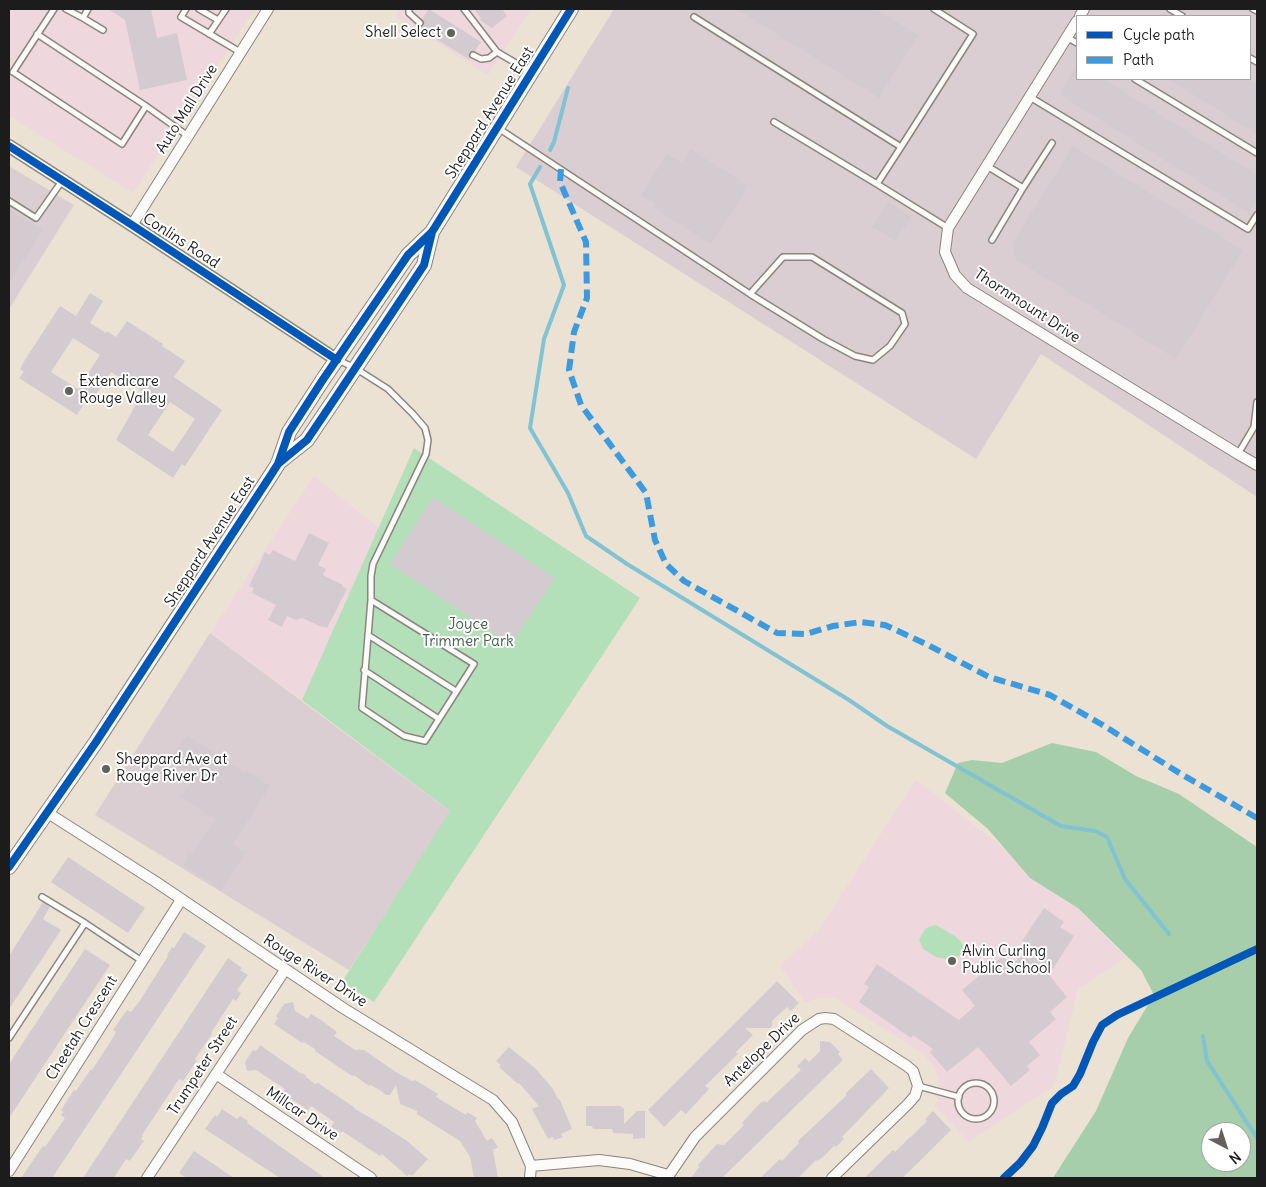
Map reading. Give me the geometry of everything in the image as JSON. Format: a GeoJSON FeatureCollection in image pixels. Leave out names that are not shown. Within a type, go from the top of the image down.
{"type":"FeatureCollection","features":[{"type":"Feature","properties":{"kind":"main road","name":"Sheppard Avenue East"},"geometry":{"type":"LineString","coordinates":[[9,867],[48,814],[278,464],[289,432],[408,255],[432,232],[571,9]]}},
{"type":"Feature","properties":{"kind":"main road","name":"Sheppard Avenue East"},"geometry":{"type":"LineString","coordinates":[[278,464],[307,440],[355,368],[424,264],[432,232]]}},
{"type":"Feature","properties":{"kind":"street","name":"Auto Mall Drive"},"geometry":{"type":"LineString","coordinates":[[132,225],[268,9]]}},
{"type":"Feature","properties":{"kind":"street","name":"Thornmount Drive"},"geometry":{"type":"LineString","coordinates":[[1076,23],[948,228],[945,252],[956,275],[967,288],[1257,465]]}},
{"type":"Feature","properties":{"kind":"street","name":"Conlins Road"},"geometry":{"type":"LineString","coordinates":[[9,146],[337,360]]}},
{"type":"Feature","properties":{"kind":"street","name":"Rouge River Drive"},"geometry":{"type":"LineString","coordinates":[[48,814],[110,852],[284,970],[493,1100],[512,1122],[531,1166],[530,1178]]}},
{"type":"Feature","properties":{"kind":"street","name":"Cheetah Crescent"},"geometry":{"type":"LineString","coordinates":[[9,1172],[181,900]]}},
{"type":"Feature","properties":{"kind":"street","name":"Trumpeter Street"},"geometry":{"type":"LineString","coordinates":[[147,1178],[284,970]]}},
{"type":"Feature","properties":{"kind":"street","name":"Antelope Drive"},"geometry":{"type":"LineString","coordinates":[[668,1177],[695,1137],[794,1037],[819,1019],[834,1019],[907,1066],[913,1071],[918,1086]]}},
{"type":"Feature","properties":{"kind":"street","name":"Millcar Drive"},"geometry":{"type":"LineString","coordinates":[[216,1074],[371,1178]]}},
{"type":"Feature","properties":{"kind":"street"},"geometry":{"type":"LineString","coordinates":[[832,1178],[908,1104],[915,1096],[918,1086]]}},
{"type":"Feature","properties":{"kind":"street"},"geometry":{"type":"LineString","coordinates":[[531,1166],[599,1160],[630,1164],[668,1177]]}},
{"type":"Feature","properties":{"kind":"lane"},"geometry":{"type":"LineString","coordinates":[[54,9],[13,72],[122,144],[146,106]]}},
{"type":"Feature","properties":{"kind":"lane"},"geometry":{"type":"LineString","coordinates":[[66,9],[103,30]]}},
{"type":"Feature","properties":{"kind":"lane"},"geometry":{"type":"LineString","coordinates":[[83,18],[88,9]]}},
{"type":"Feature","properties":{"kind":"lane"},"geometry":{"type":"LineString","coordinates":[[186,9],[181,17],[240,52]]}},
{"type":"Feature","properties":{"kind":"lane"},"geometry":{"type":"LineString","coordinates":[[199,9],[218,20]]}},
{"type":"Feature","properties":{"kind":"lane"},"geometry":{"type":"LineString","coordinates":[[210,34],[226,9]]}},
{"type":"Feature","properties":{"kind":"lane"},"geometry":{"type":"LineString","coordinates":[[409,9],[409,13],[420,23]]}},
{"type":"Feature","properties":{"kind":"lane"},"geometry":{"type":"LineString","coordinates":[[473,9],[466,11],[497,52],[531,72]]}},
{"type":"Feature","properties":{"kind":"lane"},"geometry":{"type":"LineString","coordinates":[[877,184],[973,34],[934,9]]}},
{"type":"Feature","properties":{"kind":"lane"},"geometry":{"type":"LineString","coordinates":[[1253,9],[1257,11]]}},
{"type":"Feature","properties":{"kind":"lane"},"geometry":{"type":"LineString","coordinates":[[694,17],[902,147]]}},
{"type":"Feature","properties":{"kind":"lane"},"geometry":{"type":"LineString","coordinates":[[37,34],[188,136]]}},
{"type":"Feature","properties":{"kind":"lane"},"geometry":{"type":"LineString","coordinates":[[1068,38],[1076,42]]}},
{"type":"Feature","properties":{"kind":"lane"},"geometry":{"type":"LineString","coordinates":[[473,55],[481,60],[489,58],[497,52]]}},
{"type":"Feature","properties":{"kind":"lane"},"geometry":{"type":"LineString","coordinates":[[1137,80],[1257,153]]}},
{"type":"Feature","properties":{"kind":"lane"},"geometry":{"type":"LineString","coordinates":[[1030,97],[1248,229],[1257,215]]}},
{"type":"Feature","properties":{"kind":"lane"},"geometry":{"type":"LineString","coordinates":[[774,122],[948,228]]}},
{"type":"Feature","properties":{"kind":"lane"},"geometry":{"type":"LineString","coordinates":[[498,128],[750,294],[823,340],[855,356],[873,360],[890,346],[905,324],[902,313],[812,258],[784,257],[750,294]]}},
{"type":"Feature","properties":{"kind":"lane"},"geometry":{"type":"LineString","coordinates":[[992,240],[1052,143]]}},
{"type":"Feature","properties":{"kind":"lane"},"geometry":{"type":"LineString","coordinates":[[987,166],[1023,188]]}},
{"type":"Feature","properties":{"kind":"lane"},"geometry":{"type":"LineString","coordinates":[[9,201],[36,218],[62,180]]}},
{"type":"Feature","properties":{"kind":"lane"},"geometry":{"type":"LineString","coordinates":[[337,360],[355,368],[388,390],[425,428],[428,440],[426,454],[373,564],[362,708],[404,736],[425,741],[474,664],[371,600]]}},
{"type":"Feature","properties":{"kind":"lane"},"geometry":{"type":"LineString","coordinates":[[1238,454],[1254,427],[1257,402]]}},
{"type":"Feature","properties":{"kind":"lane"},"geometry":{"type":"LineString","coordinates":[[368,636],[456,691]]}},
{"type":"Feature","properties":{"kind":"lane"},"geometry":{"type":"LineString","coordinates":[[364,670],[440,718]]}},
{"type":"Feature","properties":{"kind":"lane"},"geometry":{"type":"LineString","coordinates":[[42,897],[142,961]]}},
{"type":"Feature","properties":{"kind":"lane"},"geometry":{"type":"LineString","coordinates":[[9,1038],[85,923]]}},
{"type":"Feature","properties":{"kind":"lane"},"geometry":{"type":"LineString","coordinates":[[983,1084],[989,1088],[994,1102],[988,1114],[976,1120],[964,1115],[960,1109],[959,1097],[962,1090],[968,1085],[983,1084]]}},
{"type":"Feature","properties":{"kind":"lane"},"geometry":{"type":"LineString","coordinates":[[918,1086],[959,1097]]}},
{"type":"Feature","properties":{"kind":"shaded area"},"geometry":{"type":"Polygon","coordinates":[[[9,9],[255,9],[133,193],[9,116],[9,9]]]}},
{"type":"Feature","properties":{"kind":"shaded area"},"geometry":{"type":"Polygon","coordinates":[[[400,9],[531,9],[488,75],[395,16],[400,9]]]}},
{"type":"Feature","properties":{"kind":"shaded area"},"geometry":{"type":"Polygon","coordinates":[[[614,9],[1257,9],[1257,497],[1041,354],[976,459],[516,167],[614,9]]]}},
{"type":"Feature","properties":{"kind":"shaded area"},"geometry":{"type":"Polygon","coordinates":[[[9,166],[74,205],[9,309],[9,166]]]}},
{"type":"Feature","properties":{"kind":"shaded area"},"geometry":{"type":"Polygon","coordinates":[[[314,476],[379,528],[302,700],[210,633],[314,476]]]}},
{"type":"Feature","properties":{"kind":"shaded area"},"geometry":{"type":"Polygon","coordinates":[[[210,633],[451,812],[349,970],[95,815],[210,633]]]}},
{"type":"Feature","properties":{"kind":"shaded area","name":"Alvin Curling Public School"},"geometry":{"type":"Polygon","coordinates":[[[916,780],[1067,897],[1126,957],[1078,989],[1054,1086],[968,1142],[935,1106],[939,1084],[938,1079],[931,1063],[922,1053],[835,998],[818,998],[805,1003],[780,966],[819,929],[916,780]]]}},
{"type":"Feature","properties":{"kind":"green space","name":"Joyce Trimmer Park"},"geometry":{"type":"Polygon","coordinates":[[[414,448],[640,598],[374,1002],[342,982],[450,811],[302,700],[414,448]]]}},
{"type":"Feature","properties":{"kind":"green space"},"geometry":{"type":"Polygon","coordinates":[[[1052,743],[1096,752],[1136,776],[1179,794],[1257,847],[1257,1178],[1053,1178],[1096,1111],[1128,1038],[1154,995],[1141,970],[1078,908],[1030,878],[988,829],[945,793],[958,763],[972,760],[1002,763],[1052,743]]]}},
{"type":"Feature","properties":{"kind":"green space"},"geometry":{"type":"Polygon","coordinates":[[[936,925],[955,936],[963,944],[964,949],[959,956],[951,960],[936,957],[923,949],[919,939],[926,928],[936,925]]]}},
{"type":"Feature","properties":{"kind":"building"},"geometry":{"type":"Polygon","coordinates":[[[108,9],[151,9],[157,38],[177,33],[187,80],[140,90],[125,20],[108,9]]]}},
{"type":"Feature","properties":{"kind":"building"},"geometry":{"type":"Polygon","coordinates":[[[429,9],[481,42],[475,51],[469,53],[470,60],[417,27],[424,26],[422,19],[429,9]]]}},
{"type":"Feature","properties":{"kind":"building"},"geometry":{"type":"Polygon","coordinates":[[[474,9],[502,9],[507,16],[492,28],[480,20],[481,18],[474,9]]]}},
{"type":"Feature","properties":{"kind":"building"},"geometry":{"type":"Polygon","coordinates":[[[737,9],[876,9],[918,35],[879,98],[737,9]]]}},
{"type":"Feature","properties":{"kind":"building"},"geometry":{"type":"Polygon","coordinates":[[[1076,66],[1076,80],[1105,80],[1257,175],[1257,200],[1249,213],[1059,94],[1076,66]]]}},
{"type":"Feature","properties":{"kind":"building"},"geometry":{"type":"Polygon","coordinates":[[[1170,80],[1250,80],[1257,84],[1257,134],[1170,80]]]}},
{"type":"Feature","properties":{"kind":"building"},"geometry":{"type":"Polygon","coordinates":[[[1073,146],[1243,250],[1176,359],[1016,260],[1012,244],[1073,146]]]}},
{"type":"Feature","properties":{"kind":"building"},"geometry":{"type":"Polygon","coordinates":[[[690,149],[749,186],[711,244],[654,208],[656,204],[641,195],[667,154],[682,163],[690,149]]]}},
{"type":"Feature","properties":{"kind":"building"},"geometry":{"type":"Polygon","coordinates":[[[888,202],[911,217],[895,241],[872,227],[888,202]]]}},
{"type":"Feature","properties":{"kind":"building"},"geometry":{"type":"Polygon","coordinates":[[[9,209],[43,230],[9,283],[9,209]]]}},
{"type":"Feature","properties":{"kind":"building","name":"Extendicare Rouge Valley"},"geometry":{"type":"Polygon","coordinates":[[[90,293],[103,301],[90,323],[116,337],[127,321],[163,344],[162,346],[185,361],[174,377],[222,410],[185,466],[182,464],[173,478],[116,440],[143,392],[111,372],[89,405],[85,402],[77,415],[19,378],[24,372],[20,369],[23,363],[60,306],[76,316],[90,293]],[[73,338],[51,372],[78,389],[100,355],[73,338]],[[170,402],[148,435],[173,452],[195,419],[170,402]]]}},
{"type":"Feature","properties":{"kind":"building"},"geometry":{"type":"Polygon","coordinates":[[[433,497],[555,578],[511,644],[390,564],[433,497]]]}},
{"type":"Feature","properties":{"kind":"building"},"geometry":{"type":"Polygon","coordinates":[[[309,533],[329,543],[318,565],[326,569],[323,575],[347,589],[327,628],[302,618],[296,620],[287,616],[282,627],[268,620],[276,605],[252,593],[254,588],[249,586],[265,552],[270,555],[273,550],[295,561],[309,533]]]}},
{"type":"Feature","properties":{"kind":"building"},"geometry":{"type":"Polygon","coordinates":[[[187,735],[245,773],[247,771],[270,786],[233,844],[246,852],[221,890],[184,865],[188,859],[186,852],[193,853],[215,819],[181,797],[198,772],[179,768],[180,760],[173,755],[187,735]]]}},
{"type":"Feature","properties":{"kind":"building"},"geometry":{"type":"Polygon","coordinates":[[[68,857],[145,908],[128,933],[51,882],[68,857]]]}},
{"type":"Feature","properties":{"kind":"building"},"geometry":{"type":"Polygon","coordinates":[[[43,902],[50,907],[43,919],[61,930],[9,1009],[9,956],[43,902]]]}},
{"type":"Feature","properties":{"kind":"building"},"geometry":{"type":"Polygon","coordinates":[[[1044,908],[1064,922],[1060,927],[1074,936],[1049,975],[1067,997],[1050,1012],[1056,1019],[1029,1042],[1040,1055],[1027,1066],[1030,1070],[1011,1086],[978,1047],[947,1072],[930,1052],[933,1049],[913,1035],[911,1038],[859,1002],[869,987],[864,984],[877,964],[959,1020],[975,1006],[962,990],[1003,956],[1011,965],[1031,948],[1022,941],[1044,908]]]}},
{"type":"Feature","properties":{"kind":"building"},"geometry":{"type":"Polygon","coordinates":[[[184,932],[206,946],[52,1178],[21,1178],[65,1118],[61,1115],[63,1112],[61,1110],[74,1090],[76,1091],[92,1070],[114,1036],[116,1032],[113,1030],[127,1010],[131,1012],[139,1002],[172,947],[174,948],[184,932]]]}},
{"type":"Feature","properties":{"kind":"building"},"geometry":{"type":"Polygon","coordinates":[[[85,949],[110,965],[9,1118],[9,1064],[85,949]]]}},
{"type":"Feature","properties":{"kind":"building"},"geometry":{"type":"Polygon","coordinates":[[[228,958],[248,975],[237,990],[241,993],[236,1001],[233,999],[183,1081],[179,1079],[142,1135],[141,1139],[144,1141],[130,1161],[126,1159],[114,1178],[83,1178],[228,958]]]}},
{"type":"Feature","properties":{"kind":"building"},"geometry":{"type":"Polygon","coordinates":[[[777,981],[799,1003],[791,1011],[787,1007],[772,1021],[770,1028],[745,1028],[753,1035],[736,1052],[738,1054],[705,1086],[709,1089],[686,1114],[681,1110],[664,1127],[648,1110],[777,981]]]}},
{"type":"Feature","properties":{"kind":"building"},"geometry":{"type":"Polygon","coordinates":[[[293,1002],[295,1011],[308,1019],[311,1014],[321,1020],[337,1032],[334,1036],[352,1048],[357,1051],[358,1049],[364,1050],[396,1072],[412,1081],[415,1080],[438,1094],[436,1097],[466,1115],[467,1112],[477,1118],[475,1121],[487,1141],[492,1138],[498,1147],[493,1150],[498,1178],[474,1178],[470,1157],[460,1141],[417,1114],[417,1111],[400,1104],[396,1085],[390,1095],[386,1095],[354,1075],[352,1076],[315,1051],[315,1049],[304,1042],[302,1043],[274,1024],[278,1018],[276,1016],[284,1004],[293,1002]]]}},
{"type":"Feature","properties":{"kind":"building"},"geometry":{"type":"Polygon","coordinates":[[[820,1041],[830,1042],[840,1052],[838,1054],[843,1060],[722,1178],[691,1178],[699,1167],[698,1165],[717,1144],[724,1145],[744,1125],[742,1123],[760,1103],[765,1101],[766,1103],[801,1070],[797,1066],[805,1058],[809,1062],[820,1051],[820,1041]]]}},
{"type":"Feature","properties":{"kind":"building"},"geometry":{"type":"Polygon","coordinates":[[[260,1045],[300,1073],[306,1075],[315,1084],[318,1083],[355,1109],[407,1141],[428,1159],[412,1176],[409,1174],[407,1176],[382,1154],[380,1156],[342,1131],[341,1133],[331,1127],[334,1122],[311,1106],[308,1110],[282,1093],[285,1089],[256,1070],[247,1071],[245,1062],[253,1050],[256,1051],[260,1045]]]}},
{"type":"Feature","properties":{"kind":"building"},"geometry":{"type":"Polygon","coordinates":[[[509,1047],[536,1069],[560,1100],[572,1129],[561,1134],[563,1137],[554,1140],[553,1137],[548,1139],[532,1109],[539,1106],[519,1083],[499,1067],[501,1065],[496,1061],[509,1047]]]}},
{"type":"Feature","properties":{"kind":"building"},"geometry":{"type":"Polygon","coordinates":[[[871,1069],[889,1088],[842,1137],[844,1139],[836,1147],[834,1146],[823,1157],[816,1160],[798,1178],[760,1178],[780,1159],[782,1161],[799,1143],[798,1141],[846,1096],[846,1093],[871,1069]]]}},
{"type":"Feature","properties":{"kind":"building"},"geometry":{"type":"Polygon","coordinates":[[[586,1106],[620,1106],[624,1109],[624,1124],[637,1111],[645,1111],[645,1138],[633,1139],[633,1134],[613,1133],[612,1129],[593,1129],[592,1126],[586,1126],[586,1106]]]}},
{"type":"Feature","properties":{"kind":"building"},"geometry":{"type":"Polygon","coordinates":[[[222,1109],[237,1119],[240,1116],[248,1121],[247,1123],[325,1178],[280,1178],[205,1129],[222,1109]]]}},
{"type":"Feature","properties":{"kind":"building"},"geometry":{"type":"Polygon","coordinates":[[[933,1111],[951,1130],[921,1160],[902,1178],[864,1178],[893,1150],[895,1152],[911,1137],[927,1121],[925,1119],[933,1111]]]}},
{"type":"Feature","properties":{"kind":"building"},"geometry":{"type":"Polygon","coordinates":[[[194,1151],[234,1178],[187,1178],[179,1173],[194,1151]]]}},
{"type":"Feature","properties":{"kind":"waterway"},"geometry":{"type":"LineString","coordinates":[[550,150],[554,142],[568,88]]}},
{"type":"Feature","properties":{"kind":"waterway"},"geometry":{"type":"LineString","coordinates":[[540,167],[530,184],[564,285],[544,339],[530,428],[568,493],[586,536],[627,564],[849,700],[887,726],[1061,826],[1095,831],[1107,837],[1125,879],[1169,934]]}},
{"type":"Feature","properties":{"kind":"waterway"},"geometry":{"type":"LineString","coordinates":[[1203,1036],[1207,1061],[1257,1138]]}},
{"type":"Feature","properties":{"kind":"marked path"},"geometry":{"type":"LineString","coordinates":[[561,169],[560,182],[586,242],[587,298],[574,332],[569,370],[581,405],[646,493],[655,540],[666,564],[684,581],[777,633],[806,634],[833,626],[861,622],[885,625],[989,677],[1050,695],[1257,818]]}},
{"type":"Feature","properties":{"kind":"cycle path"},"geometry":{"type":"LineString","coordinates":[[9,867],[96,742],[269,478],[278,464],[289,432],[322,381],[408,255],[432,232],[571,9]]}},
{"type":"Feature","properties":{"kind":"cycle path"},"geometry":{"type":"LineString","coordinates":[[9,146],[337,360]]}},
{"type":"Feature","properties":{"kind":"cycle path"},"geometry":{"type":"LineString","coordinates":[[278,464],[307,440],[424,265],[432,232]]}},
{"type":"Feature","properties":{"kind":"cycle path"},"geometry":{"type":"LineString","coordinates":[[1004,1178],[1020,1163],[1033,1146],[1052,1103],[1073,1086],[1102,1025],[1117,1015],[1257,949]]}},
{"type":"Feature","properties":{"kind":"place","name":"Shell Select"},"geometry":{"type":"Point","coordinates":[451,33]}},
{"type":"Feature","properties":{"kind":"place","name":"Extendicare Rouge Valley"},"geometry":{"type":"Point","coordinates":[69,391]}},
{"type":"Feature","properties":{"kind":"place","name":"Sheppard Ave at Rouge River Dr"},"geometry":{"type":"Point","coordinates":[106,769]}},
{"type":"Feature","properties":{"kind":"place","name":"Alvin Curling Public School"},"geometry":{"type":"Point","coordinates":[952,961]}}]}
